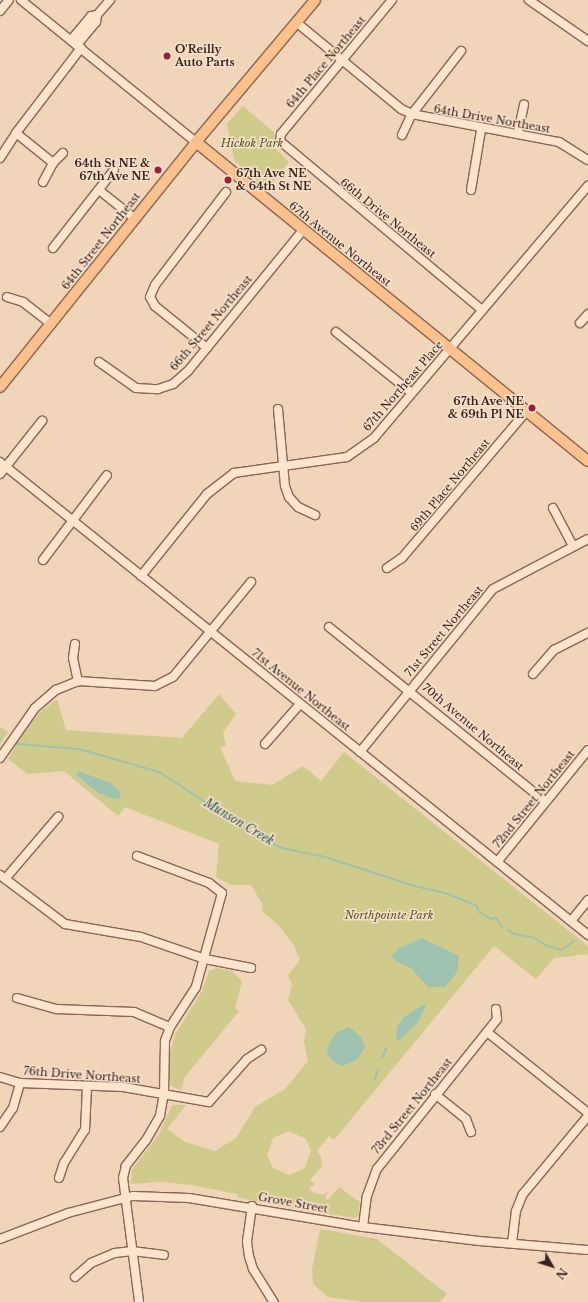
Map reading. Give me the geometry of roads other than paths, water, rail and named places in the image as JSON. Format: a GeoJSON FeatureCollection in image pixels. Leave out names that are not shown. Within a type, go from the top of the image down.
{"type":"FeatureCollection","features":[{"type":"Feature","properties":{"kind":"main road","name":"64th Street Northeast"},"geometry":{"type":"LineString","coordinates":[[0,387],[134,218],[315,0]]}},
{"type":"Feature","properties":{"kind":"main road","name":"67th Avenue Northeast"},"geometry":{"type":"LineString","coordinates":[[196,142],[588,461]]}},
{"type":"Feature","properties":{"kind":"street"},"geometry":{"type":"LineString","coordinates":[[0,11],[9,0]]}},
{"type":"Feature","properties":{"kind":"street","name":"67th Avenue Northeast"},"geometry":{"type":"LineString","coordinates":[[21,0],[196,142]]}},
{"type":"Feature","properties":{"kind":"street"},"geometry":{"type":"LineString","coordinates":[[0,158],[77,44],[96,22],[97,15],[110,0]]}},
{"type":"Feature","properties":{"kind":"street","name":"64th Place Northeast"},"geometry":{"type":"LineString","coordinates":[[280,141],[281,134],[392,0]]}},
{"type":"Feature","properties":{"kind":"street"},"geometry":{"type":"LineString","coordinates":[[529,0],[588,41]]}},
{"type":"Feature","properties":{"kind":"street","name":"64th Drive Northeast"},"geometry":{"type":"LineString","coordinates":[[296,22],[401,109],[412,114],[481,130],[518,133],[559,142],[588,160]]}},
{"type":"Feature","properties":{"kind":"street"},"geometry":{"type":"LineString","coordinates":[[402,135],[412,114],[461,51]]}},
{"type":"Feature","properties":{"kind":"street"},"geometry":{"type":"LineString","coordinates":[[518,133],[524,105]]}},
{"type":"Feature","properties":{"kind":"street"},"geometry":{"type":"LineString","coordinates":[[471,190],[481,130]]}},
{"type":"Feature","properties":{"kind":"street"},"geometry":{"type":"LineString","coordinates":[[16,133],[53,163]]}},
{"type":"Feature","properties":{"kind":"street","name":"66th Drive Northeast"},"geometry":{"type":"LineString","coordinates":[[280,141],[482,310]]}},
{"type":"Feature","properties":{"kind":"street"},"geometry":{"type":"LineString","coordinates":[[43,182],[53,163],[63,153]]}},
{"type":"Feature","properties":{"kind":"street"},"geometry":{"type":"LineString","coordinates":[[52,248],[114,170]]}},
{"type":"Feature","properties":{"kind":"street","name":"67th Northeast Place"},"geometry":{"type":"LineString","coordinates":[[141,576],[220,482],[243,470],[347,457],[374,438],[588,186]]}},
{"type":"Feature","properties":{"kind":"street"},"geometry":{"type":"LineString","coordinates":[[99,190],[134,218]]}},
{"type":"Feature","properties":{"kind":"street"},"geometry":{"type":"LineString","coordinates":[[207,348],[155,306],[150,297],[155,285],[226,192]]}},
{"type":"Feature","properties":{"kind":"street","name":"66th Street Northeast"},"geometry":{"type":"LineString","coordinates":[[100,362],[130,386],[158,389],[173,384],[180,379],[207,348],[303,230]]}},
{"type":"Feature","properties":{"kind":"street"},"geometry":{"type":"LineString","coordinates":[[7,297],[24,302],[51,324]]}},
{"type":"Feature","properties":{"kind":"street"},"geometry":{"type":"LineString","coordinates":[[580,323],[588,314]]}},
{"type":"Feature","properties":{"kind":"street"},"geometry":{"type":"LineString","coordinates":[[336,332],[412,392]]}},
{"type":"Feature","properties":{"kind":"street"},"geometry":{"type":"LineString","coordinates":[[278,409],[285,465],[285,486],[290,497],[298,507],[315,515]]}},
{"type":"Feature","properties":{"kind":"street","name":"69th Place Northeast"},"geometry":{"type":"LineString","coordinates":[[388,568],[402,558],[526,412]]}},
{"type":"Feature","properties":{"kind":"street"},"geometry":{"type":"LineString","coordinates":[[0,474],[3,464],[42,421]]}},
{"type":"Feature","properties":{"kind":"street","name":"71st Avenue Northeast"},"geometry":{"type":"LineString","coordinates":[[3,464],[588,935]]}},
{"type":"Feature","properties":{"kind":"street"},"geometry":{"type":"LineString","coordinates":[[42,560],[107,475]]}},
{"type":"Feature","properties":{"kind":"street"},"geometry":{"type":"LineString","coordinates":[[553,508],[573,546]]}},
{"type":"Feature","properties":{"kind":"street","name":"71st Street Northeast"},"geometry":{"type":"LineString","coordinates":[[360,752],[493,589],[588,539]]}},
{"type":"Feature","properties":{"kind":"street"},"geometry":{"type":"LineString","coordinates":[[0,758],[35,708],[56,690],[78,681],[155,686],[166,682],[180,669],[251,582]]}},
{"type":"Feature","properties":{"kind":"street","name":"70th Avenue Northeast"},"geometry":{"type":"LineString","coordinates":[[329,626],[410,690],[545,801]]}},
{"type":"Feature","properties":{"kind":"street"},"geometry":{"type":"LineString","coordinates":[[533,674],[554,650],[588,633]]}},
{"type":"Feature","properties":{"kind":"street"},"geometry":{"type":"LineString","coordinates":[[74,644],[73,658],[78,681]]}},
{"type":"Feature","properties":{"kind":"street"},"geometry":{"type":"LineString","coordinates":[[265,744],[300,704]]}},
{"type":"Feature","properties":{"kind":"street","name":"72nd Street Northeast"},"geometry":{"type":"LineString","coordinates":[[497,862],[545,801],[588,750]]}},
{"type":"Feature","properties":{"kind":"street"},"geometry":{"type":"LineString","coordinates":[[58,817],[2,877],[65,924],[141,937],[205,959],[251,968]]}},
{"type":"Feature","properties":{"kind":"street"},"geometry":{"type":"LineString","coordinates":[[137,856],[209,883],[222,893],[205,959],[196,987],[170,1026],[164,1052],[164,1093],[160,1116],[154,1129],[126,1166],[123,1178],[139,1302]]}},
{"type":"Feature","properties":{"kind":"street"},"geometry":{"type":"LineString","coordinates":[[570,921],[588,900]]}},
{"type":"Feature","properties":{"kind":"street"},"geometry":{"type":"LineString","coordinates":[[17,998],[56,1009],[134,1012],[170,1026]]}},
{"type":"Feature","properties":{"kind":"street","name":"73rd Street Northeast"},"geometry":{"type":"LineString","coordinates":[[363,1227],[367,1196],[377,1169],[497,1019],[496,1009]]}},
{"type":"Feature","properties":{"kind":"street"},"geometry":{"type":"LineString","coordinates":[[486,1032],[588,1113]]}},
{"type":"Feature","properties":{"kind":"street","name":"76th Drive Northeast"},"geometry":{"type":"LineString","coordinates":[[0,1078],[20,1083],[87,1087],[111,1086],[164,1093],[209,1102],[247,1059],[261,1050]]}},
{"type":"Feature","properties":{"kind":"street"},"geometry":{"type":"LineString","coordinates":[[0,1127],[13,1108],[20,1083]]}},
{"type":"Feature","properties":{"kind":"street"},"geometry":{"type":"LineString","coordinates":[[59,1178],[64,1163],[85,1130],[87,1087]]}},
{"type":"Feature","properties":{"kind":"street"},"geometry":{"type":"LineString","coordinates":[[436,1094],[466,1119],[471,1132]]}},
{"type":"Feature","properties":{"kind":"street"},"geometry":{"type":"LineString","coordinates":[[512,1243],[516,1211],[523,1194],[588,1116]]}},
{"type":"Feature","properties":{"kind":"street","name":"Grove Street"},"geometry":{"type":"LineString","coordinates":[[0,1239],[68,1213],[125,1198],[189,1198],[252,1206],[363,1227],[588,1250]]}},
{"type":"Feature","properties":{"kind":"street"},"geometry":{"type":"LineString","coordinates":[[252,1206],[248,1242],[249,1256],[253,1269],[274,1302]]}},
{"type":"Feature","properties":{"kind":"street"},"geometry":{"type":"LineString","coordinates":[[76,1277],[91,1263],[115,1253],[132,1251],[164,1255]]}},
{"type":"Feature","properties":{"kind":"waterway","name":"Munson Creek"},"geometry":{"type":"LineString","coordinates":[[17,744],[79,749],[159,772],[262,839],[282,848],[325,857],[415,886],[446,893],[477,906],[479,912],[491,919],[496,918],[502,927]]}},
{"type":"Feature","properties":{"kind":"waterway","name":"Munson Creek"},"geometry":{"type":"LineString","coordinates":[[508,930],[514,934],[534,938],[547,946],[562,950],[574,941]]}},
{"type":"Feature","properties":{"kind":"waterway"},"geometry":{"type":"LineString","coordinates":[[382,1058],[386,1049]]}},
{"type":"Feature","properties":{"kind":"waterway"},"geometry":{"type":"LineString","coordinates":[[375,1079],[378,1069]]}},
{"type":"Feature","properties":{"kind":"place","name":"O'Reilly Auto Parts"},"geometry":{"type":"Point","coordinates":[167,56]}},
{"type":"Feature","properties":{"kind":"place","name":"64th St NE & 67th Ave NE"},"geometry":{"type":"Point","coordinates":[158,170]}},
{"type":"Feature","properties":{"kind":"place","name":"67th Ave NE & 64th St NE"},"geometry":{"type":"Point","coordinates":[228,180]}},
{"type":"Feature","properties":{"kind":"place","name":"67th Ave NE & 69th Pl NE"},"geometry":{"type":"Point","coordinates":[532,408]}},
{"type":"Feature","properties":{"kind":"park label","name":"Hickok Park"},"geometry":{"type":"Point","coordinates":[252,143]}},
{"type":"Feature","properties":{"kind":"park label","name":"Northpointe Park"},"geometry":{"type":"Point","coordinates":[389,915]}}]}
